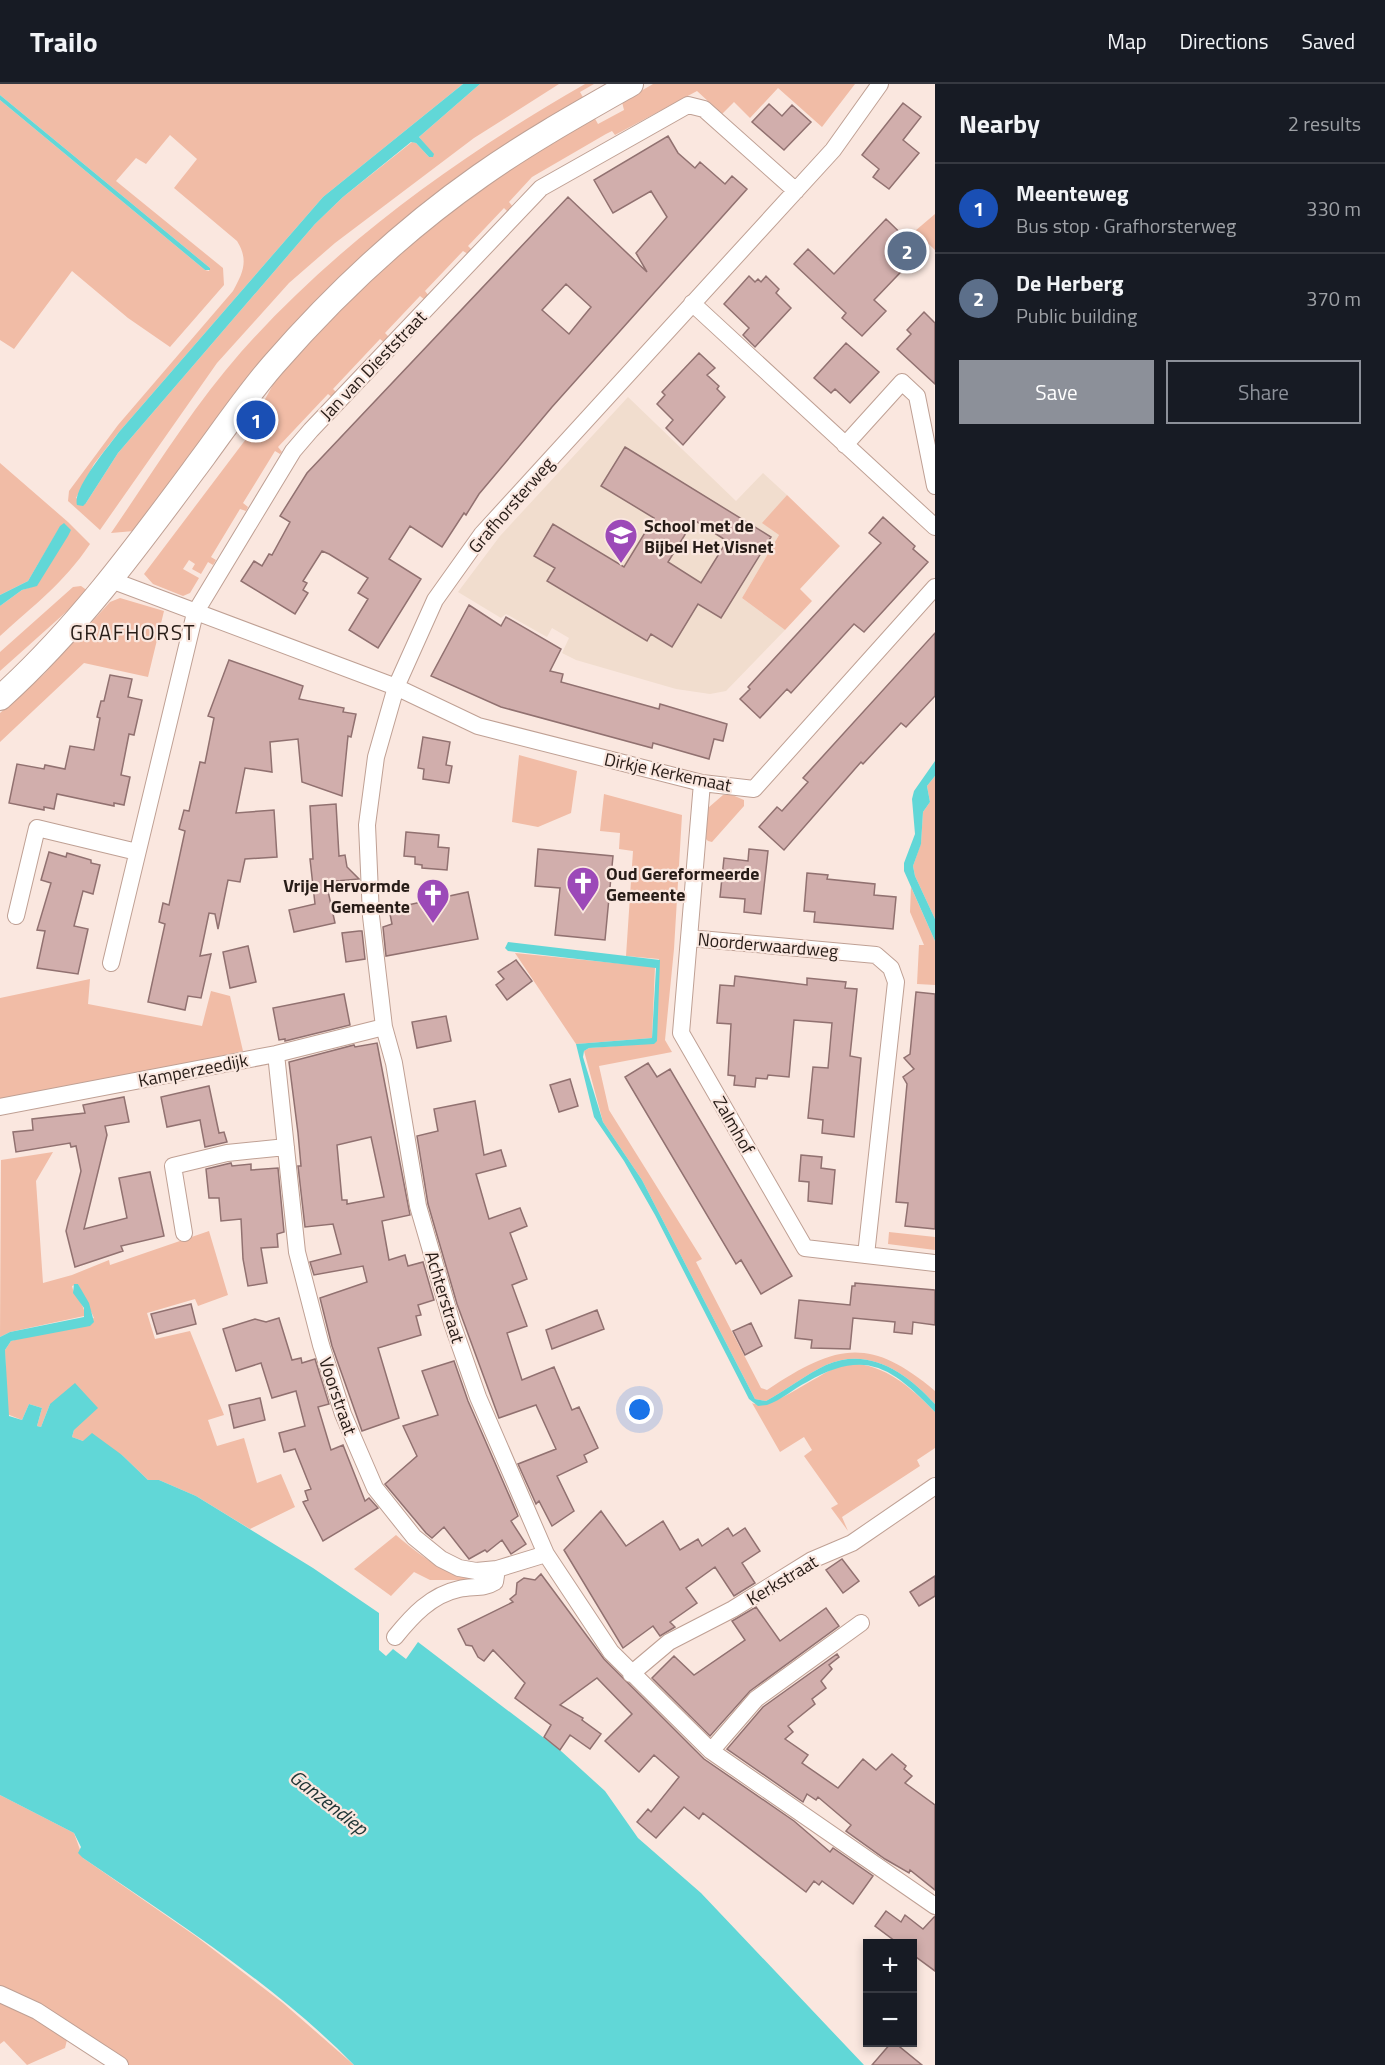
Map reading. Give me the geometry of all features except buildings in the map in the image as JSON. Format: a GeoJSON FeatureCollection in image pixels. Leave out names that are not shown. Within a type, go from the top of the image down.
{"type":"FeatureCollection","features":[{"type":"Feature","properties":{"kind":"main road"},"geometry":{"type":"LineString","coordinates":[[0,699],[46,655],[111,580],[258,383],[340,292],[415,226],[480,176],[556,127],[631,84]]}},
{"type":"Feature","properties":{"kind":"street","name":"Grafhorsterweg"},"geometry":{"type":"LineString","coordinates":[[384,1027],[371,916],[368,825],[376,757],[396,687],[435,600],[482,534],[832,150],[880,84]]}},
{"type":"Feature","properties":{"kind":"street","name":"Jan van Dieststraat"},"geometry":{"type":"LineString","coordinates":[[111,963],[195,613],[293,451],[541,188],[688,105],[704,108],[796,190]]}},
{"type":"Feature","properties":{"kind":"street"},"geometry":{"type":"LineString","coordinates":[[692,303],[935,527]]}},
{"type":"Feature","properties":{"kind":"street"},"geometry":{"type":"LineString","coordinates":[[845,445],[902,382],[917,396],[935,486]]}},
{"type":"Feature","properties":{"kind":"street","name":"Dirkje Kerkemaat"},"geometry":{"type":"LineString","coordinates":[[111,580],[396,687],[478,726],[702,783],[754,789],[935,587]]}},
{"type":"Feature","properties":{"kind":"street","name":"Noorderwaardweg"},"geometry":{"type":"LineString","coordinates":[[702,783],[689,938],[876,955],[891,968],[896,981],[866,1255]]}},
{"type":"Feature","properties":{"kind":"street"},"geometry":{"type":"LineString","coordinates":[[16,916],[37,828],[137,852]]}},
{"type":"Feature","properties":{"kind":"street","name":"Zalmhof"},"geometry":{"type":"LineString","coordinates":[[689,938],[681,1033],[805,1248],[935,1263]]}},
{"type":"Feature","properties":{"kind":"street","name":"Kamperzeedijk"},"geometry":{"type":"LineString","coordinates":[[0,1107],[276,1054],[384,1027]]}},
{"type":"Feature","properties":{"kind":"street","name":"Achterstraat"},"geometry":{"type":"LineString","coordinates":[[384,1027],[394,1063],[418,1206],[452,1323],[478,1397],[546,1554]]}},
{"type":"Feature","properties":{"kind":"street","name":"Voorstraat"},"geometry":{"type":"LineString","coordinates":[[276,1054],[297,1252],[321,1345],[343,1414],[366,1472],[400,1523],[441,1559],[467,1570],[496,1569],[546,1554]]}},
{"type":"Feature","properties":{"kind":"street"},"geometry":{"type":"LineString","coordinates":[[184,1233],[173,1166],[227,1153],[286,1146]]}},
{"type":"Feature","properties":{"kind":"street","name":"Kerkstraat"},"geometry":{"type":"LineString","coordinates":[[631,1674],[669,1642],[733,1609],[812,1560],[852,1543],[935,1486]]}},
{"type":"Feature","properties":{"kind":"street"},"geometry":{"type":"LineString","coordinates":[[546,1554],[586,1618],[631,1674],[711,1751],[935,1906]]}},
{"type":"Feature","properties":{"kind":"street"},"geometry":{"type":"LineString","coordinates":[[395,1637],[410,1619],[443,1594],[459,1589],[488,1586],[495,1582],[496,1569]]}},
{"type":"Feature","properties":{"kind":"street"},"geometry":{"type":"LineString","coordinates":[[711,1751],[756,1699],[861,1623]]}},
{"type":"Feature","properties":{"kind":"street"},"geometry":{"type":"LineString","coordinates":[[0,1994],[37,2011],[120,2065]]}},
{"type":"Feature","properties":{"kind":"shaded area"},"geometry":{"type":"Polygon","coordinates":[[[0,84],[463,84],[323,197],[119,432],[94,464],[76,498],[86,503],[118,453],[315,224],[343,197],[412,142],[416,143],[429,157],[433,154],[419,137],[480,84],[559,84],[474,138],[335,243],[289,283],[217,363],[100,530],[68,501],[69,491],[118,425],[233,291],[242,272],[243,254],[237,241],[174,188],[197,159],[170,135],[146,164],[136,158],[116,181],[223,268],[224,285],[170,347],[128,318],[72,271],[14,349],[0,340],[0,100],[205,270],[209,271],[210,268],[0,95],[0,84]]]}},
{"type":"Feature","properties":{"kind":"shaded area"},"geometry":{"type":"Polygon","coordinates":[[[585,84],[594,84],[580,92],[584,99],[353,266],[293,324],[257,367],[134,531],[111,533],[173,441],[223,373],[278,312],[318,274],[402,204],[446,172],[491,141],[585,84]]]}},
{"type":"Feature","properties":{"kind":"shaded area"},"geometry":{"type":"Polygon","coordinates":[[[653,84],[855,84],[822,127],[778,88],[750,118],[734,102],[722,114],[697,91],[615,135],[612,131],[606,134],[532,177],[509,202],[513,207],[508,212],[504,208],[468,246],[472,250],[468,254],[463,251],[425,291],[429,296],[425,300],[420,296],[385,333],[390,338],[385,343],[380,339],[333,389],[337,393],[333,398],[328,394],[278,447],[282,452],[280,454],[275,451],[243,503],[248,507],[246,511],[240,509],[211,557],[216,560],[213,565],[208,562],[201,574],[192,569],[195,564],[189,560],[183,569],[199,578],[190,593],[183,596],[153,584],[144,574],[271,406],[264,401],[280,372],[369,281],[447,213],[495,179],[594,117],[598,124],[624,110],[622,102],[653,84]]]}},
{"type":"Feature","properties":{"kind":"shaded area"},"geometry":{"type":"Polygon","coordinates":[[[935,214],[935,250],[915,231],[935,214]]]}},
{"type":"Feature","properties":{"kind":"shaded area","name":"School met de Bijbel Het Visnet"},"geometry":{"type":"Polygon","coordinates":[[[628,397],[736,501],[763,473],[787,495],[763,523],[779,535],[742,598],[785,630],[726,691],[710,694],[676,689],[576,660],[562,653],[569,638],[552,628],[547,637],[506,614],[501,618],[458,592],[500,536],[628,397]]]}},
{"type":"Feature","properties":{"kind":"shaded area"},"geometry":{"type":"Polygon","coordinates":[[[0,463],[90,544],[59,582],[0,636],[0,606],[22,590],[37,585],[60,527],[28,581],[0,595],[0,463]]]}},
{"type":"Feature","properties":{"kind":"shaded area"},"geometry":{"type":"Polygon","coordinates":[[[787,495],[840,546],[800,589],[812,601],[785,630],[742,598],[779,535],[762,523],[787,495]]]}},
{"type":"Feature","properties":{"kind":"shaded area"},"geometry":{"type":"Polygon","coordinates":[[[81,586],[88,591],[84,596],[0,671],[0,652],[73,587],[81,586]]]}},
{"type":"Feature","properties":{"kind":"shaded area"},"geometry":{"type":"Polygon","coordinates":[[[120,598],[164,611],[148,677],[84,663],[0,742],[0,713],[44,674],[110,602],[120,598]]]}},
{"type":"Feature","properties":{"kind":"shaded area"},"geometry":{"type":"Polygon","coordinates":[[[519,755],[577,771],[571,813],[538,827],[512,822],[519,755]]]}},
{"type":"Feature","properties":{"kind":"shaded area"},"geometry":{"type":"Polygon","coordinates":[[[935,776],[935,919],[915,876],[913,866],[921,843],[923,812],[930,802],[927,786],[935,776]]]}},
{"type":"Feature","properties":{"kind":"shaded area"},"geometry":{"type":"Polygon","coordinates":[[[604,794],[682,815],[674,949],[665,1040],[672,1052],[599,1066],[609,1110],[702,1259],[696,1262],[761,1388],[767,1390],[813,1363],[833,1356],[852,1353],[871,1354],[912,1373],[935,1391],[935,1404],[900,1373],[872,1361],[857,1359],[842,1360],[826,1365],[766,1401],[755,1399],[642,1180],[603,1122],[584,1051],[589,1048],[655,1043],[659,959],[626,956],[633,851],[619,849],[620,833],[600,831],[604,794]]]}},
{"type":"Feature","properties":{"kind":"shaded area"},"geometry":{"type":"Polygon","coordinates":[[[730,794],[744,800],[744,806],[712,842],[708,841],[706,839],[708,808],[723,795],[730,794]]]}},
{"type":"Feature","properties":{"kind":"shaded area"},"geometry":{"type":"Polygon","coordinates":[[[911,887],[935,941],[935,985],[917,984],[919,945],[924,945],[910,912],[911,887]]]}},
{"type":"Feature","properties":{"kind":"shaded area"},"geometry":{"type":"Polygon","coordinates":[[[515,953],[655,967],[652,1038],[576,1044],[515,953]]]}},
{"type":"Feature","properties":{"kind":"shaded area"},"geometry":{"type":"Polygon","coordinates":[[[90,979],[88,1004],[202,1026],[211,991],[230,996],[243,1051],[43,1095],[0,1101],[0,998],[90,979]]]}},
{"type":"Feature","properties":{"kind":"shaded area"},"geometry":{"type":"Polygon","coordinates":[[[53,1152],[36,1181],[43,1283],[72,1275],[109,1260],[110,1265],[209,1231],[228,1295],[198,1306],[195,1299],[147,1313],[155,1339],[190,1331],[224,1415],[208,1420],[217,1446],[244,1438],[257,1483],[281,1474],[295,1507],[250,1529],[196,1496],[159,1480],[148,1480],[122,1455],[72,1437],[74,1430],[50,1404],[41,1427],[37,1426],[42,1408],[29,1404],[22,1420],[7,1414],[5,1350],[11,1341],[94,1318],[78,1284],[72,1286],[84,1309],[84,1316],[10,1332],[0,1337],[1,1160],[53,1152]]]}},
{"type":"Feature","properties":{"kind":"shaded area"},"geometry":{"type":"Polygon","coordinates":[[[889,1232],[935,1237],[935,1250],[888,1244],[889,1232]]]}},
{"type":"Feature","properties":{"kind":"shaded area"},"geometry":{"type":"Polygon","coordinates":[[[849,1363],[875,1368],[897,1379],[935,1412],[935,1448],[917,1460],[920,1466],[842,1517],[848,1531],[831,1508],[838,1504],[804,1456],[812,1450],[804,1437],[780,1452],[752,1403],[772,1402],[849,1363]]]}},
{"type":"Feature","properties":{"kind":"shaded area"},"geometry":{"type":"Polygon","coordinates":[[[396,1535],[433,1563],[453,1573],[476,1578],[476,1580],[430,1580],[414,1572],[391,1596],[354,1569],[396,1535]]]}},
{"type":"Feature","properties":{"kind":"shaded area"},"geometry":{"type":"Polygon","coordinates":[[[0,1795],[74,1833],[83,1858],[197,1937],[283,2003],[354,2065],[128,2065],[0,1989],[0,1795]]]}},
{"type":"Feature","properties":{"kind":"shaded area"},"geometry":{"type":"Polygon","coordinates":[[[0,1999],[15,2005],[67,2040],[65,2048],[27,2065],[4,2041],[0,2044],[0,1999]]]}},
{"type":"Feature","properties":{"kind":"water"},"geometry":{"type":"Polygon","coordinates":[[[463,84],[480,84],[419,137],[434,154],[433,157],[429,157],[416,143],[411,142],[343,197],[315,224],[118,453],[86,503],[83,506],[77,505],[77,498],[85,479],[119,432],[323,197],[463,84]]]}},
{"type":"Feature","properties":{"kind":"water"},"geometry":{"type":"Polygon","coordinates":[[[0,95],[210,270],[205,270],[0,100],[0,95]]]}},
{"type":"Feature","properties":{"kind":"water"},"geometry":{"type":"Polygon","coordinates":[[[64,523],[71,530],[37,586],[22,590],[0,606],[0,595],[28,581],[60,526],[64,523]]]}},
{"type":"Feature","properties":{"kind":"water"},"geometry":{"type":"Polygon","coordinates":[[[935,761],[935,776],[927,786],[930,802],[923,812],[921,844],[913,866],[915,876],[935,919],[935,941],[904,871],[904,863],[915,834],[912,799],[914,791],[935,761]]]}},
{"type":"Feature","properties":{"kind":"water"},"geometry":{"type":"Polygon","coordinates":[[[508,942],[660,960],[657,1041],[654,1044],[589,1048],[584,1051],[583,1057],[603,1122],[642,1180],[755,1399],[766,1401],[826,1365],[842,1360],[857,1359],[872,1361],[900,1373],[935,1404],[935,1412],[891,1374],[862,1365],[846,1366],[828,1372],[767,1405],[758,1406],[749,1399],[655,1215],[624,1161],[594,1117],[576,1044],[652,1038],[656,968],[508,951],[505,948],[508,942]]]}},
{"type":"Feature","properties":{"kind":"water","name":"Ganzendiep"},"geometry":{"type":"Polygon","coordinates":[[[74,1284],[78,1284],[89,1303],[94,1322],[90,1326],[11,1341],[5,1350],[9,1416],[22,1420],[29,1404],[42,1408],[37,1426],[41,1427],[50,1404],[75,1383],[98,1408],[74,1430],[72,1437],[83,1441],[92,1433],[122,1455],[148,1480],[159,1480],[196,1496],[313,1568],[379,1613],[379,1650],[386,1656],[393,1649],[406,1659],[418,1642],[561,1751],[605,1791],[638,1838],[701,1893],[864,2065],[354,2065],[325,2036],[259,1982],[189,1930],[83,1858],[78,1853],[81,1847],[74,1833],[0,1795],[0,1337],[10,1332],[84,1317],[84,1308],[73,1293],[74,1284]]]}},
{"type":"Feature","properties":{"kind":"place","name":"De Herberg"},"geometry":{"type":"Point","coordinates":[907,251]}},
{"type":"Feature","properties":{"kind":"place","name":"Meenteweg"},"geometry":{"type":"Point","coordinates":[256,420]}},
{"type":"Feature","properties":{"kind":"place","name":"School met de Bijbel Het Visnet"},"geometry":{"type":"Point","coordinates":[621,564]}},
{"type":"Feature","properties":{"kind":"place","name":"Oud Gereformeerde Gemeente"},"geometry":{"type":"Point","coordinates":[583,912]}},
{"type":"Feature","properties":{"kind":"place","name":"Vrije Hervormde Gemeente"},"geometry":{"type":"Point","coordinates":[433,924]}},
{"type":"Feature","properties":{"kind":"district","name":"GRAFHORST"},"geometry":{"type":"Point","coordinates":[133,632]}}]}
